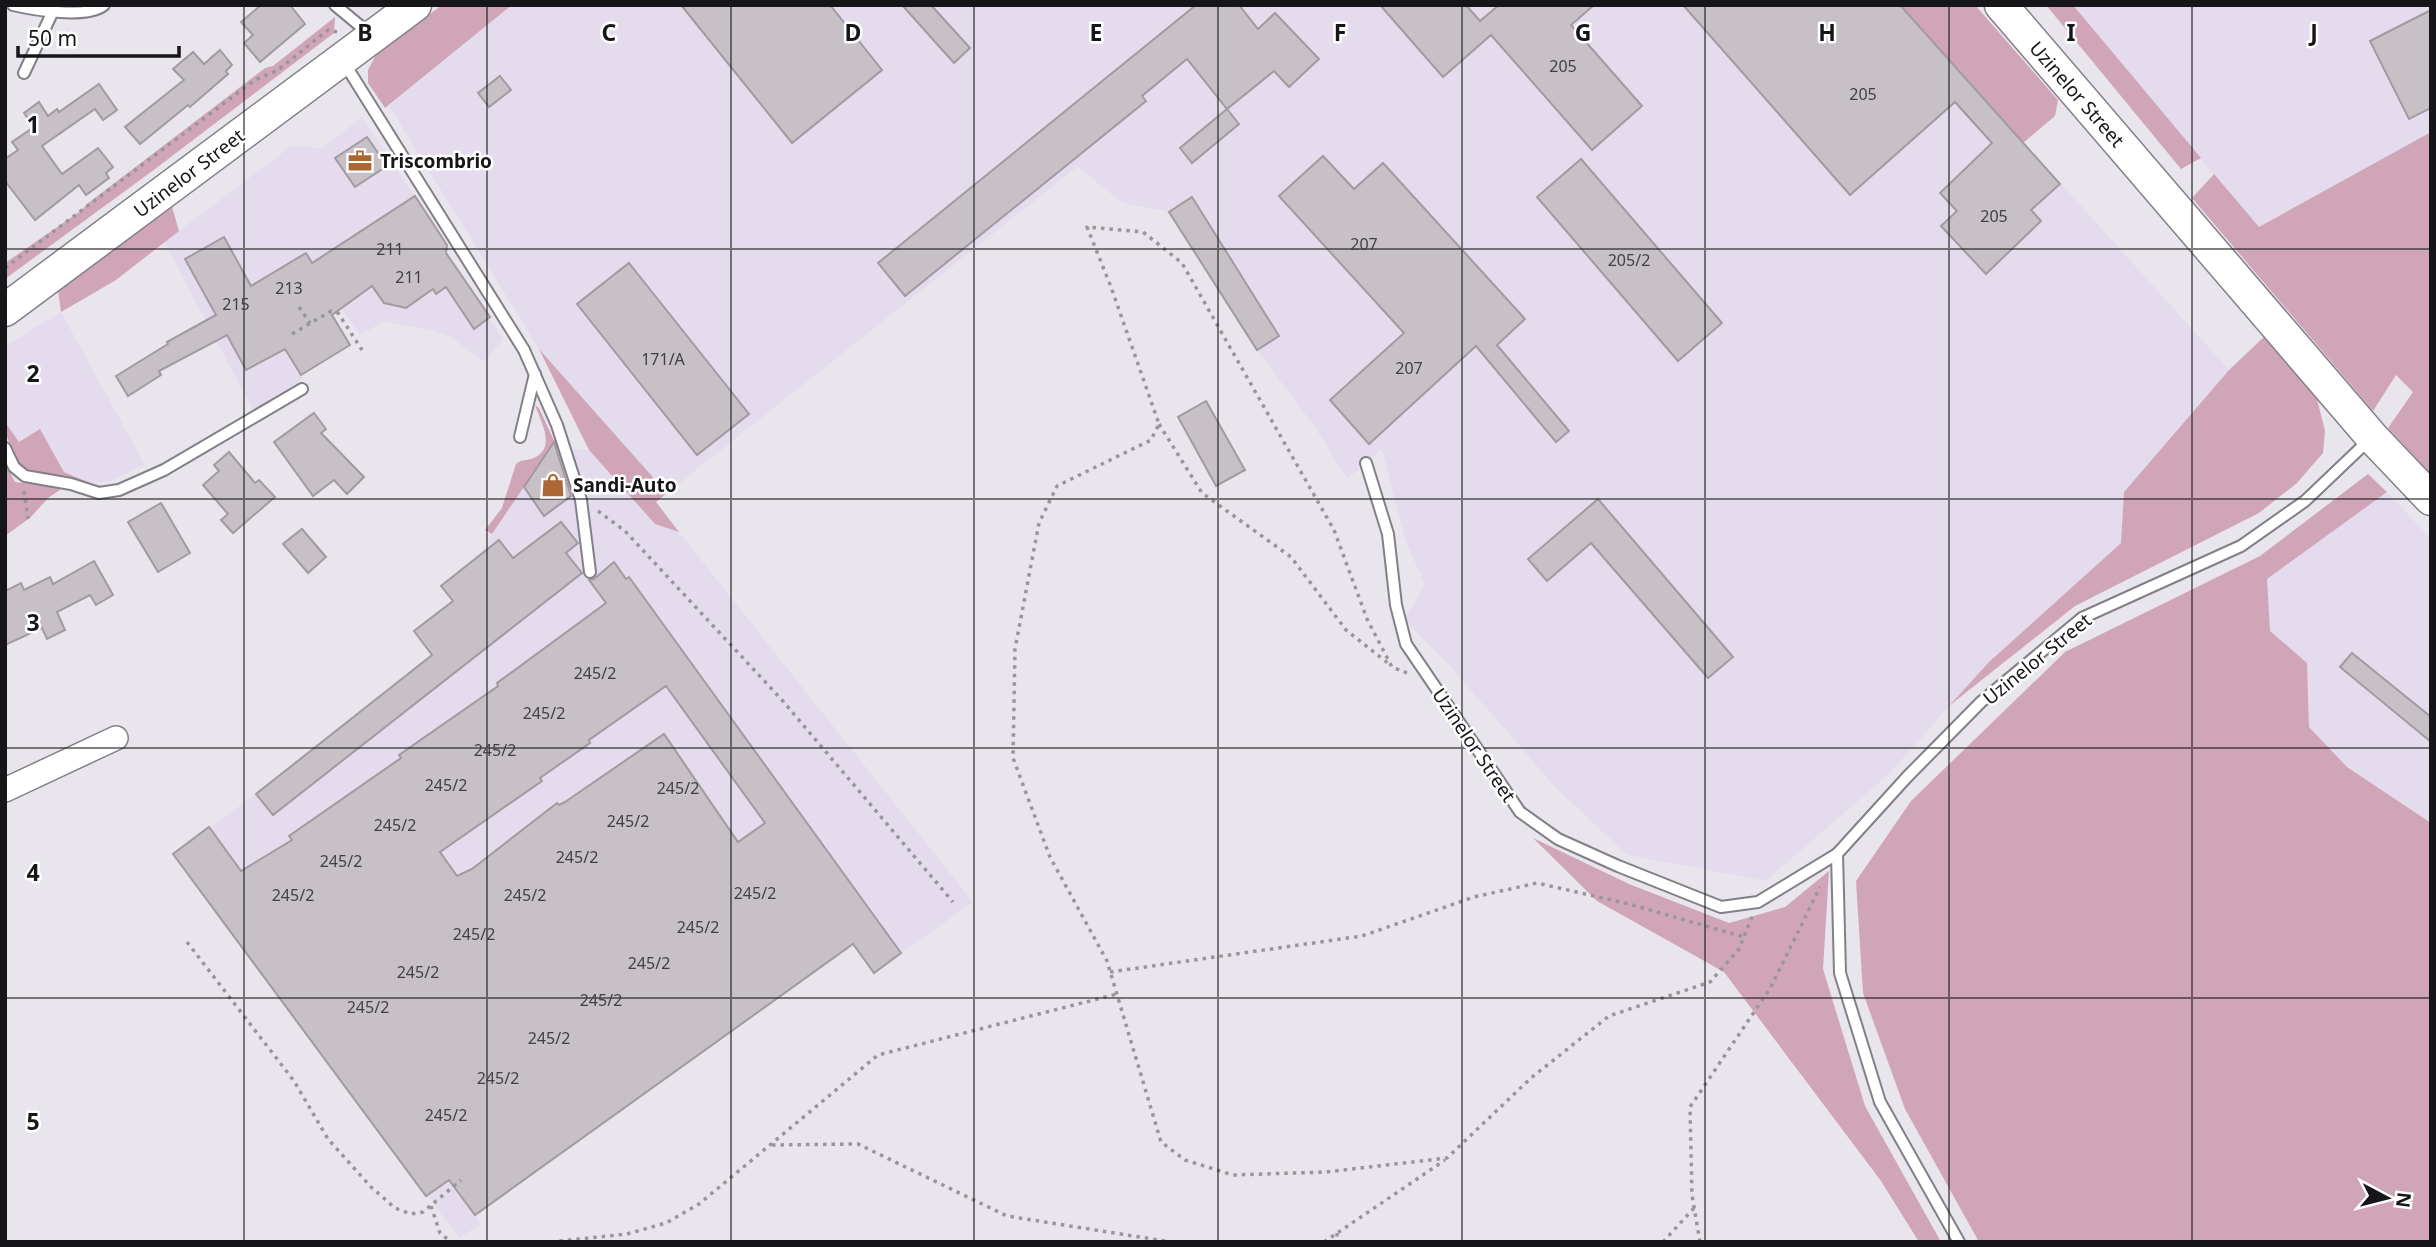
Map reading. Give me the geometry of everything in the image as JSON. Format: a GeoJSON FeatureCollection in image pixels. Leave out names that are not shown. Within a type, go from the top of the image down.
{"type":"FeatureCollection","features":[{"type":"Feature","properties":{"kind":"street","name":"Uzinelor Street"},"geometry":{"type":"LineString","coordinates":[[5,310],[352,43],[415,5]]}},
{"type":"Feature","properties":{"kind":"street","name":"Uzinelor Street"},"geometry":{"type":"LineString","coordinates":[[2001,5],[2372,437],[2431,499]]}},
{"type":"Feature","properties":{"kind":"street"},"geometry":{"type":"LineString","coordinates":[[5,790],[116,738]]}},
{"type":"Feature","properties":{"kind":"lane"},"geometry":{"type":"LineString","coordinates":[[13,5],[78,12],[101,9],[104,5]]}},
{"type":"Feature","properties":{"kind":"lane"},"geometry":{"type":"LineString","coordinates":[[335,5],[352,43],[535,374],[557,425],[582,500],[590,572]]}},
{"type":"Feature","properties":{"kind":"lane"},"geometry":{"type":"LineString","coordinates":[[24,73],[53,11]]}},
{"type":"Feature","properties":{"kind":"lane"},"geometry":{"type":"LineString","coordinates":[[520,437],[535,374]]}},
{"type":"Feature","properties":{"kind":"lane"},"geometry":{"type":"LineString","coordinates":[[5,448],[19,472],[38,479],[71,484],[99,493],[119,490],[164,470],[302,389]]}},
{"type":"Feature","properties":{"kind":"lane","name":"Uzinelor Street"},"geometry":{"type":"LineString","coordinates":[[1366,463],[1388,534],[1396,605],[1406,644],[1520,812],[1558,839],[1721,907],[1758,902],[1837,853],[1981,702],[2082,618],[2241,546],[2305,501],[2372,437]]}},
{"type":"Feature","properties":{"kind":"lane"},"geometry":{"type":"LineString","coordinates":[[1837,853],[1840,973],[1880,1102],[1959,1242]]}},
{"type":"Feature","properties":{"kind":"path"},"geometry":{"type":"LineString","coordinates":[[5,268],[255,80],[278,70],[328,30],[352,43]]}},
{"type":"Feature","properties":{"kind":"path"},"geometry":{"type":"LineString","coordinates":[[1392,667],[1367,619],[1334,530],[1182,263],[1143,232],[1087,227],[1159,424],[1202,493],[1291,557],[1346,630],[1392,667],[1432,684]]}},
{"type":"Feature","properties":{"kind":"path"},"geometry":{"type":"LineString","coordinates":[[299,307],[310,323]]}},
{"type":"Feature","properties":{"kind":"path"},"geometry":{"type":"LineString","coordinates":[[292,334],[331,311],[338,313],[362,350]]}},
{"type":"Feature","properties":{"kind":"path"},"geometry":{"type":"LineString","coordinates":[[304,327],[309,334]]}},
{"type":"Feature","properties":{"kind":"path"},"geometry":{"type":"LineString","coordinates":[[1159,424],[1151,440],[1057,486],[1039,523],[1015,649],[1013,758],[1050,857],[1107,961],[1161,1142],[1185,1160],[1233,1175],[1326,1172],[1447,1158]]}},
{"type":"Feature","properties":{"kind":"path"},"geometry":{"type":"LineString","coordinates":[[19,472],[28,519]]}},
{"type":"Feature","properties":{"kind":"path"},"geometry":{"type":"LineString","coordinates":[[582,500],[625,531],[782,700],[953,902]]}},
{"type":"Feature","properties":{"kind":"path"},"geometry":{"type":"LineString","coordinates":[[1700,1242],[1694,1208],[1690,1107],[1771,987],[1837,853]]}},
{"type":"Feature","properties":{"kind":"path"},"geometry":{"type":"LineString","coordinates":[[1110,972],[1362,936],[1474,897],[1537,883],[1629,904],[1744,937]]}},
{"type":"Feature","properties":{"kind":"path"},"geometry":{"type":"LineString","coordinates":[[1324,1242],[1447,1158],[1531,1078],[1609,1016],[1710,982],[1740,949],[1758,902]]}},
{"type":"Feature","properties":{"kind":"path"},"geometry":{"type":"LineString","coordinates":[[187,942],[294,1081],[328,1139],[371,1187],[396,1208],[411,1214],[423,1213],[461,1180]]}},
{"type":"Feature","properties":{"kind":"path"},"geometry":{"type":"LineString","coordinates":[[551,1242],[627,1234],[666,1223],[699,1204],[878,1055],[1117,994]]}},
{"type":"Feature","properties":{"kind":"path"},"geometry":{"type":"LineString","coordinates":[[770,1145],[858,1143],[1007,1216],[1171,1242]]}},
{"type":"Feature","properties":{"kind":"path"},"geometry":{"type":"LineString","coordinates":[[431,1206],[440,1233],[452,1242]]}},
{"type":"Feature","properties":{"kind":"path"},"geometry":{"type":"LineString","coordinates":[[1663,1242],[1694,1208]]}},
{"type":"Feature","properties":{"kind":"path"},"geometry":{"type":"LineString","coordinates":[[1336,1233],[1337,1242]]}},
{"type":"Feature","properties":{"kind":"shaded area"},"geometry":{"type":"Polygon","coordinates":[[[442,5],[512,5],[385,108],[368,83],[368,70],[376,55],[442,5]]]}},
{"type":"Feature","properties":{"kind":"shaded area"},"geometry":{"type":"Polygon","coordinates":[[[512,5],[1900,5],[2229,370],[2124,492],[2121,543],[1989,662],[1888,775],[1766,881],[1627,855],[1556,788],[1447,663],[1404,619],[1425,585],[1405,539],[1382,449],[1347,479],[1314,426],[1257,350],[1169,212],[1123,203],[1077,167],[667,493],[539,349],[389,106],[512,5]]]}},
{"type":"Feature","properties":{"kind":"shaded area"},"geometry":{"type":"Polygon","coordinates":[[[1900,5],[1975,5],[2058,100],[2055,116],[2023,143],[1900,5]]]}},
{"type":"Feature","properties":{"kind":"shaded area"},"geometry":{"type":"Polygon","coordinates":[[[2046,5],[2073,5],[2201,158],[2181,169],[2046,5]]]}},
{"type":"Feature","properties":{"kind":"shaded area"},"geometry":{"type":"Polygon","coordinates":[[[2073,5],[2431,5],[2431,132],[2258,228],[2073,5]]]}},
{"type":"Feature","properties":{"kind":"shaded area"},"geometry":{"type":"Polygon","coordinates":[[[335,17],[334,33],[5,279],[5,263],[82,210],[335,17]]]}},
{"type":"Feature","properties":{"kind":"shaded area"},"geometry":{"type":"Polygon","coordinates":[[[362,117],[447,245],[446,253],[503,339],[484,362],[450,337],[429,329],[383,322],[360,335],[306,253],[251,286],[303,379],[253,410],[164,242],[291,146],[322,148],[362,117]]]}},
{"type":"Feature","properties":{"kind":"shaded area"},"geometry":{"type":"Polygon","coordinates":[[[2431,132],[2431,474],[2388,428],[2413,392],[2396,375],[2373,411],[2192,198],[2214,174],[2259,227],[2431,132]]]}},
{"type":"Feature","properties":{"kind":"shaded area"},"geometry":{"type":"Polygon","coordinates":[[[172,207],[179,231],[116,280],[61,312],[58,290],[172,207]]]}},
{"type":"Feature","properties":{"kind":"shaded area"},"geometry":{"type":"Polygon","coordinates":[[[61,312],[145,465],[110,481],[90,483],[64,472],[40,429],[19,442],[5,422],[5,346],[61,312]]]}},
{"type":"Feature","properties":{"kind":"shaded area"},"geometry":{"type":"Polygon","coordinates":[[[2265,336],[2317,399],[2325,431],[2323,453],[2297,483],[2259,513],[2075,606],[1949,706],[1989,662],[2121,543],[2124,492],[2229,370],[2265,336]]]}},
{"type":"Feature","properties":{"kind":"shaded area"},"geometry":{"type":"Polygon","coordinates":[[[539,349],[667,493],[656,502],[679,532],[655,524],[589,450],[539,349]]]}},
{"type":"Feature","properties":{"kind":"shaded area"},"geometry":{"type":"Polygon","coordinates":[[[535,405],[539,408],[557,447],[551,447],[492,534],[485,530],[502,508],[516,464],[539,455],[544,449],[545,435],[535,405]]]}},
{"type":"Feature","properties":{"kind":"shaded area"},"geometry":{"type":"Polygon","coordinates":[[[5,422],[19,442],[40,429],[64,472],[90,483],[45,476],[24,468],[10,446],[5,422]]]}},
{"type":"Feature","properties":{"kind":"shaded area"},"geometry":{"type":"Polygon","coordinates":[[[551,447],[589,450],[655,524],[679,532],[973,902],[874,973],[853,945],[475,1215],[481,1224],[459,1238],[173,854],[256,794],[432,655],[414,631],[453,601],[492,534],[551,447]]]}},
{"type":"Feature","properties":{"kind":"shaded area"},"geometry":{"type":"Polygon","coordinates":[[[5,463],[15,482],[60,490],[48,498],[31,517],[5,536],[5,463]]]}},
{"type":"Feature","properties":{"kind":"shaded area"},"geometry":{"type":"Polygon","coordinates":[[[2368,474],[2387,492],[2267,579],[2270,631],[2307,663],[2309,727],[2347,767],[2431,823],[2431,1242],[1979,1242],[1905,1109],[1863,993],[1856,881],[1911,801],[2065,652],[2260,556],[2368,474]]]}},
{"type":"Feature","properties":{"kind":"shaded area"},"geometry":{"type":"Polygon","coordinates":[[[2387,492],[2431,539],[2431,823],[2347,767],[2309,727],[2307,664],[2270,631],[2267,579],[2387,492]]]}},
{"type":"Feature","properties":{"kind":"shaded area"},"geometry":{"type":"Polygon","coordinates":[[[1533,838],[1629,884],[1729,923],[1785,907],[1829,871],[1823,969],[1865,1106],[1941,1242],[1919,1242],[1881,1181],[1724,972],[1597,901],[1533,838]]]}},
{"type":"Feature","properties":{"kind":"building"},"geometry":{"type":"Polygon","coordinates":[[[261,5],[290,5],[305,24],[260,62],[244,43],[253,35],[241,22],[261,5]]]}},
{"type":"Feature","properties":{"kind":"building"},"geometry":{"type":"Polygon","coordinates":[[[681,5],[830,5],[882,70],[792,143],[681,5]]]}},
{"type":"Feature","properties":{"kind":"building"},"geometry":{"type":"Polygon","coordinates":[[[902,5],[931,5],[970,48],[954,63],[902,5]]]}},
{"type":"Feature","properties":{"kind":"building"},"geometry":{"type":"Polygon","coordinates":[[[1196,5],[1239,5],[1258,29],[1275,13],[1319,59],[1289,87],[1274,71],[1227,109],[1187,59],[1142,96],[1146,101],[905,296],[878,263],[1196,5]]]}},
{"type":"Feature","properties":{"kind":"building"},"geometry":{"type":"Polygon","coordinates":[[[1380,5],[1466,5],[1480,21],[1499,5],[1594,5],[1571,25],[1642,106],[1592,150],[1491,35],[1443,77],[1380,5]]]}},
{"type":"Feature","properties":{"kind":"building"},"geometry":{"type":"Polygon","coordinates":[[[1683,5],[1900,5],[2060,184],[2031,210],[2041,221],[1986,274],[1941,226],[1957,211],[1940,193],[1992,143],[1955,102],[1850,195],[1683,5]]]}},
{"type":"Feature","properties":{"kind":"building"},"geometry":{"type":"Polygon","coordinates":[[[2431,10],[2431,108],[2409,119],[2370,41],[2431,10]]]}},
{"type":"Feature","properties":{"kind":"building"},"geometry":{"type":"Polygon","coordinates":[[[220,50],[232,65],[226,71],[228,74],[190,107],[188,105],[140,144],[125,127],[184,80],[173,69],[193,52],[204,64],[220,50]]]}},
{"type":"Feature","properties":{"kind":"building"},"geometry":{"type":"Polygon","coordinates":[[[500,76],[511,90],[489,107],[478,93],[500,76]]]}},
{"type":"Feature","properties":{"kind":"building"},"geometry":{"type":"Polygon","coordinates":[[[99,84],[117,110],[103,120],[95,109],[42,146],[62,174],[98,148],[113,167],[106,173],[109,178],[86,195],[79,185],[35,220],[5,181],[5,159],[18,150],[12,142],[34,127],[24,113],[39,102],[48,116],[57,109],[59,112],[99,84]]]}},
{"type":"Feature","properties":{"kind":"building"},"geometry":{"type":"Polygon","coordinates":[[[1227,109],[1239,124],[1192,163],[1180,148],[1227,109]]]}},
{"type":"Feature","properties":{"kind":"building"},"geometry":{"type":"Polygon","coordinates":[[[367,137],[387,166],[355,187],[335,158],[367,137]]]}},
{"type":"Feature","properties":{"kind":"building"},"geometry":{"type":"Polygon","coordinates":[[[1323,156],[1354,189],[1383,163],[1525,319],[1497,345],[1569,431],[1556,442],[1476,346],[1369,444],[1330,400],[1404,333],[1279,196],[1323,156]]]}},
{"type":"Feature","properties":{"kind":"building"},"geometry":{"type":"Polygon","coordinates":[[[1581,159],[1722,323],[1678,361],[1537,197],[1581,159]]]}},
{"type":"Feature","properties":{"kind":"building"},"geometry":{"type":"Polygon","coordinates":[[[415,196],[447,245],[446,253],[490,317],[474,329],[446,287],[436,294],[433,289],[406,308],[384,303],[372,286],[332,315],[350,345],[301,375],[285,349],[246,370],[227,335],[159,371],[161,375],[128,396],[116,376],[168,344],[167,342],[216,315],[185,259],[224,237],[251,286],[306,253],[312,263],[415,196]]]}},
{"type":"Feature","properties":{"kind":"building"},"geometry":{"type":"Polygon","coordinates":[[[1192,197],[1279,336],[1257,350],[1169,212],[1192,197]]]}},
{"type":"Feature","properties":{"kind":"building"},"geometry":{"type":"Polygon","coordinates":[[[629,263],[749,414],[697,455],[577,304],[629,263]]]}},
{"type":"Feature","properties":{"kind":"building"},"geometry":{"type":"Polygon","coordinates":[[[1206,401],[1245,470],[1216,486],[1178,417],[1206,401]]]}},
{"type":"Feature","properties":{"kind":"building"},"geometry":{"type":"Polygon","coordinates":[[[314,413],[326,429],[321,433],[364,477],[347,494],[334,480],[313,496],[274,442],[314,413]]]}},
{"type":"Feature","properties":{"kind":"building"},"geometry":{"type":"Polygon","coordinates":[[[554,442],[571,496],[544,516],[524,487],[554,442]]]}},
{"type":"Feature","properties":{"kind":"building"},"geometry":{"type":"Polygon","coordinates":[[[229,452],[255,483],[259,480],[275,497],[233,533],[221,520],[228,514],[203,485],[219,471],[214,465],[229,452]]]}},
{"type":"Feature","properties":{"kind":"building"},"geometry":{"type":"Polygon","coordinates":[[[1598,499],[1733,657],[1708,678],[1591,543],[1547,581],[1528,559],[1598,499]]]}},
{"type":"Feature","properties":{"kind":"building"},"geometry":{"type":"Polygon","coordinates":[[[161,503],[190,553],[158,572],[128,522],[161,503]]]}},
{"type":"Feature","properties":{"kind":"building"},"geometry":{"type":"Polygon","coordinates":[[[561,522],[578,543],[566,553],[582,573],[273,815],[256,794],[432,655],[414,631],[453,601],[441,586],[499,540],[513,558],[561,522]]]}},
{"type":"Feature","properties":{"kind":"building"},"geometry":{"type":"Polygon","coordinates":[[[302,529],[326,557],[308,573],[283,544],[302,529]]]}},
{"type":"Feature","properties":{"kind":"building"},"geometry":{"type":"Polygon","coordinates":[[[94,561],[113,595],[96,605],[90,595],[57,612],[65,630],[47,639],[42,628],[5,645],[5,591],[21,583],[24,590],[50,577],[53,584],[94,561]]]}},
{"type":"Feature","properties":{"kind":"building"},"geometry":{"type":"Polygon","coordinates":[[[614,562],[626,579],[629,577],[901,953],[874,973],[853,944],[475,1215],[449,1180],[426,1196],[173,854],[209,827],[241,871],[292,840],[289,836],[401,758],[399,755],[498,686],[497,683],[606,603],[589,580],[594,579],[614,562]],[[666,686],[589,740],[590,743],[540,778],[542,781],[440,852],[457,876],[472,869],[557,803],[559,805],[565,802],[664,734],[738,842],[765,823],[666,686]]]}},
{"type":"Feature","properties":{"kind":"building"},"geometry":{"type":"Polygon","coordinates":[[[2352,653],[2431,717],[2431,742],[2340,667],[2352,653]]]}},
{"type":"Feature","properties":{"kind":"place","name":"Triscombrio"},"geometry":{"type":"Point","coordinates":[360,161]}},
{"type":"Feature","properties":{"kind":"place","name":"Sandi-Auto"},"geometry":{"type":"Point","coordinates":[553,485]}}]}
